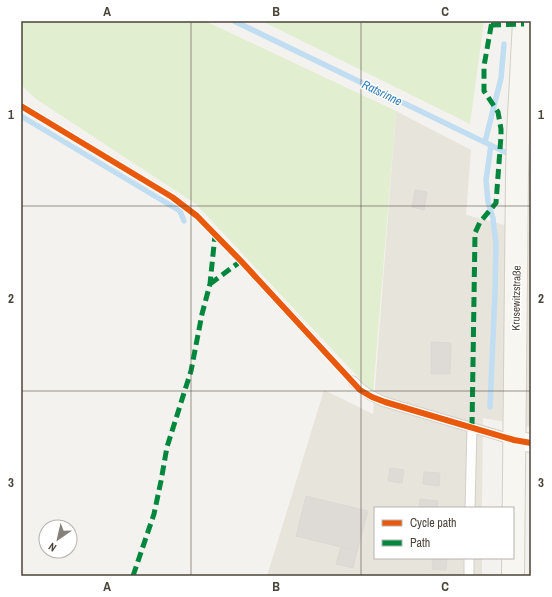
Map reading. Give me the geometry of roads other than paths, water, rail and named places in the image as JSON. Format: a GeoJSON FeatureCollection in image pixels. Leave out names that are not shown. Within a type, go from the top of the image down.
{"type":"FeatureCollection","features":[{"type":"Feature","properties":{"kind":"main road","name":"Krusewitzstraße"},"geometry":{"type":"LineString","coordinates":[[513,576],[523,442],[517,175],[524,21]]}},
{"type":"Feature","properties":{"kind":"lane"},"geometry":{"type":"LineString","coordinates":[[353,382],[360,390],[385,402],[523,442]]}},
{"type":"Feature","properties":{"kind":"lane"},"geometry":{"type":"LineString","coordinates":[[470,507],[472,427]]}},
{"type":"Feature","properties":{"kind":"lane"},"geometry":{"type":"LineString","coordinates":[[468,576],[469,559]]}},
{"type":"Feature","properties":{"kind":"waterway","name":"Ratsrinne"},"geometry":{"type":"LineString","coordinates":[[234,21],[513,156]]}},
{"type":"Feature","properties":{"kind":"waterway"},"geometry":{"type":"LineString","coordinates":[[485,142],[501,78],[504,44]]}},
{"type":"Feature","properties":{"kind":"waterway"},"geometry":{"type":"LineString","coordinates":[[21,116],[180,211],[184,221]]}},
{"type":"Feature","properties":{"kind":"waterway"},"geometry":{"type":"LineString","coordinates":[[490,407],[496,243],[493,218],[488,202],[486,180],[491,145]]}}]}
